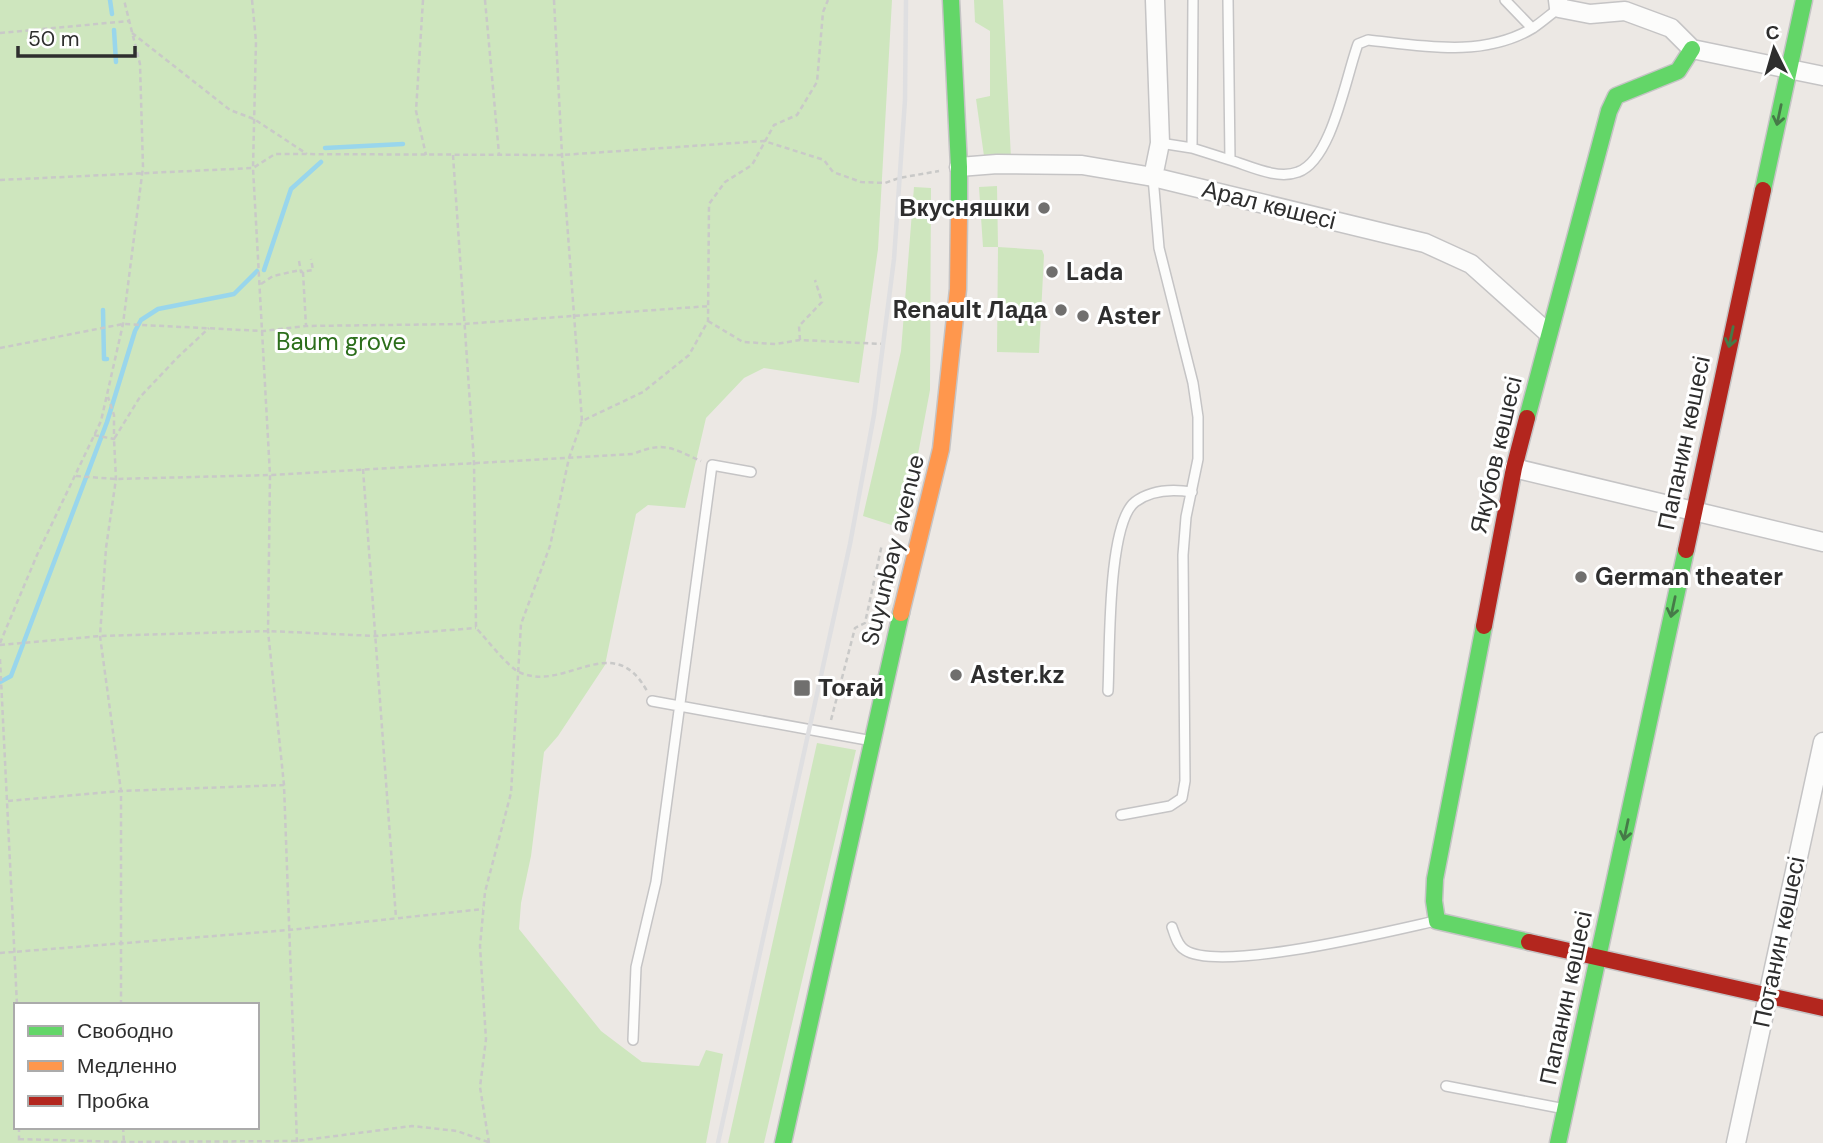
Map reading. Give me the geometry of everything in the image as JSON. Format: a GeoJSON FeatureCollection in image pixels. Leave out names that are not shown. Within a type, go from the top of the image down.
{"type":"FeatureCollection","features":[{"type":"Feature","properties":{"kind":"main road","name":"Suyunbay avenue"},"geometry":{"type":"LineString","coordinates":[[783,1143],[898,625],[941,449],[958,289],[959,167],[951,0]]}},
{"type":"Feature","properties":{"kind":"main road","name":"Папанин көшесі"},"geometry":{"type":"LineString","coordinates":[[1558,1143],[1804,0]]}},
{"type":"Feature","properties":{"kind":"main road","name":"Якубов көшесі"},"geometry":{"type":"LineString","coordinates":[[1437,921],[1435,879],[1514,468],[1548,332],[1609,111],[1616,96],[1678,71],[1692,49]]}},
{"type":"Feature","properties":{"kind":"main road"},"geometry":{"type":"LineString","coordinates":[[1437,921],[1823,1008]]}},
{"type":"Feature","properties":{"kind":"street"},"geometry":{"type":"LineString","coordinates":[[1153,177],[1160,143],[1155,0]]}},
{"type":"Feature","properties":{"kind":"street"},"geometry":{"type":"LineString","coordinates":[[1559,4],[1590,14],[1625,11],[1671,28],[1692,49],[1823,76]]}},
{"type":"Feature","properties":{"kind":"street","name":"Арал көшесі"},"geometry":{"type":"LineString","coordinates":[[959,167],[997,164],[1082,165],[1153,177],[1425,243],[1471,264],[1548,332]]}},
{"type":"Feature","properties":{"kind":"street"},"geometry":{"type":"LineString","coordinates":[[1514,468],[1823,542]]}},
{"type":"Feature","properties":{"kind":"street","name":"Потанин көшесі"},"geometry":{"type":"LineString","coordinates":[[1736,1143],[1823,742]]}},
{"type":"Feature","properties":{"kind":"lane"},"geometry":{"type":"LineString","coordinates":[[1192,148],[1193,0]]}},
{"type":"Feature","properties":{"kind":"lane"},"geometry":{"type":"LineString","coordinates":[[1228,0],[1230,160]]}},
{"type":"Feature","properties":{"kind":"lane"},"geometry":{"type":"LineString","coordinates":[[1505,0],[1532,28]]}},
{"type":"Feature","properties":{"kind":"lane"},"geometry":{"type":"LineString","coordinates":[[1160,143],[1192,148],[1274,174],[1296,173],[1310,166],[1330,136],[1358,44],[1368,40],[1442,48],[1499,43],[1532,28],[1559,4]]}},
{"type":"Feature","properties":{"kind":"lane"},"geometry":{"type":"LineString","coordinates":[[1121,815],[1170,806],[1182,798],[1185,780],[1183,555],[1186,517],[1198,459],[1198,418],[1193,383],[1160,248],[1153,177]]}},
{"type":"Feature","properties":{"kind":"lane"},"geometry":{"type":"LineString","coordinates":[[633,1040],[636,967],[656,882],[712,466],[751,472]]}},
{"type":"Feature","properties":{"kind":"lane"},"geometry":{"type":"LineString","coordinates":[[1108,691],[1115,550],[1124,522],[1134,503],[1152,494],[1172,489],[1192,492]]}},
{"type":"Feature","properties":{"kind":"lane"},"geometry":{"type":"LineString","coordinates":[[652,701],[873,741]]}},
{"type":"Feature","properties":{"kind":"lane"},"geometry":{"type":"LineString","coordinates":[[1172,927],[1179,945],[1185,950],[1211,958],[1231,958],[1340,942],[1437,921]]}},
{"type":"Feature","properties":{"kind":"lane"},"geometry":{"type":"LineString","coordinates":[[1446,1086],[1565,1109]]}},
{"type":"Feature","properties":{"kind":"path"},"geometry":{"type":"LineString","coordinates":[[124,0],[140,64],[142,173],[123,324],[101,421],[37,555],[0,644],[100,636],[268,631],[375,636],[476,628]]}},
{"type":"Feature","properties":{"kind":"path"},"geometry":{"type":"LineString","coordinates":[[252,0],[256,41],[254,168],[270,475],[268,631],[284,785],[297,1142]]}},
{"type":"Feature","properties":{"kind":"path"},"geometry":{"type":"LineString","coordinates":[[423,0],[416,111],[426,155]]}},
{"type":"Feature","properties":{"kind":"path"},"geometry":{"type":"LineString","coordinates":[[485,0],[499,155]]}},
{"type":"Feature","properties":{"kind":"path"},"geometry":{"type":"LineString","coordinates":[[19,1141],[297,1142],[412,1126],[457,1131],[488,1142],[481,1087],[486,1039],[480,946],[485,892],[511,793],[521,624],[550,547],[569,458],[582,421],[562,155],[554,0]]}},
{"type":"Feature","properties":{"kind":"path"},"geometry":{"type":"LineString","coordinates":[[582,421],[643,392],[689,355],[708,321],[709,204],[725,182],[752,165],[774,125],[797,115],[817,82],[823,12],[828,0]]}},
{"type":"Feature","properties":{"kind":"path"},"geometry":{"type":"LineString","coordinates":[[0,33],[129,21]]}},
{"type":"Feature","properties":{"kind":"path"},"geometry":{"type":"LineString","coordinates":[[132,33],[230,110],[254,119],[309,154]]}},
{"type":"Feature","properties":{"kind":"path"},"geometry":{"type":"LineString","coordinates":[[0,180],[254,168],[275,154],[562,155],[764,141],[824,160],[833,172],[861,182],[885,183],[959,167]]}},
{"type":"Feature","properties":{"kind":"path"},"geometry":{"type":"LineString","coordinates":[[453,155],[474,462],[476,628],[518,673],[535,677],[568,673],[593,663],[616,663],[638,676],[652,701]]}},
{"type":"Feature","properties":{"kind":"path"},"geometry":{"type":"LineString","coordinates":[[261,284],[273,276],[313,270],[311,259]]}},
{"type":"Feature","properties":{"kind":"path"},"geometry":{"type":"LineString","coordinates":[[299,261],[306,326]]}},
{"type":"Feature","properties":{"kind":"path"},"geometry":{"type":"LineString","coordinates":[[800,341],[799,326],[822,302],[815,280]]}},
{"type":"Feature","properties":{"kind":"path"},"geometry":{"type":"LineString","coordinates":[[0,348],[123,324],[263,331],[306,326],[464,324],[709,306]]}},
{"type":"Feature","properties":{"kind":"path"},"geometry":{"type":"LineString","coordinates":[[708,321],[743,342],[883,344]]}},
{"type":"Feature","properties":{"kind":"path"},"geometry":{"type":"LineString","coordinates":[[114,439],[140,397],[209,328]]}},
{"type":"Feature","properties":{"kind":"path"},"geometry":{"type":"LineString","coordinates":[[107,394],[114,415],[116,479],[106,548],[100,636],[121,791],[121,1003]]}},
{"type":"Feature","properties":{"kind":"path"},"geometry":{"type":"LineString","coordinates":[[94,435],[114,439]]}},
{"type":"Feature","properties":{"kind":"path"},"geometry":{"type":"LineString","coordinates":[[76,476],[116,479],[270,475],[633,454],[653,446],[669,447],[712,466]]}},
{"type":"Feature","properties":{"kind":"path"},"geometry":{"type":"LineString","coordinates":[[363,469],[396,918]]}},
{"type":"Feature","properties":{"kind":"path"},"geometry":{"type":"LineString","coordinates":[[817,730],[830,723],[855,628],[865,623],[882,544]]}},
{"type":"Feature","properties":{"kind":"path"},"geometry":{"type":"LineString","coordinates":[[0,659],[17,1003]]}},
{"type":"Feature","properties":{"kind":"path"},"geometry":{"type":"LineString","coordinates":[[0,713],[2,706]]}},
{"type":"Feature","properties":{"kind":"path"},"geometry":{"type":"LineString","coordinates":[[8,801],[121,791],[284,785]]}},
{"type":"Feature","properties":{"kind":"path"},"geometry":{"type":"LineString","coordinates":[[0,953],[289,930],[483,909]]}},
{"type":"Feature","properties":{"kind":"green space","name":"Baum grove"},"geometry":{"type":"Polygon","coordinates":[[[0,0],[892,0],[878,249],[859,383],[764,368],[744,378],[706,418],[685,508],[648,505],[636,514],[605,665],[558,736],[544,752],[519,929],[601,1031],[642,1062],[699,1066],[706,1050],[723,1054],[706,1143],[0,1143],[0,0]]]}},
{"type":"Feature","properties":{"kind":"green space"},"geometry":{"type":"Polygon","coordinates":[[[974,0],[1003,0],[1011,158],[984,156],[976,99],[990,96],[990,31],[975,22],[974,0]]]}},
{"type":"Feature","properties":{"kind":"green space"},"geometry":{"type":"Polygon","coordinates":[[[997,186],[998,247],[983,247],[979,187],[997,186]]]}},
{"type":"Feature","properties":{"kind":"green space"},"geometry":{"type":"Polygon","coordinates":[[[914,187],[931,188],[930,390],[904,529],[863,516],[901,351],[914,187]]]}},
{"type":"Feature","properties":{"kind":"green space"},"geometry":{"type":"Polygon","coordinates":[[[998,247],[1042,250],[1044,255],[1039,353],[997,352],[998,247]]]}},
{"type":"Feature","properties":{"kind":"green space"},"geometry":{"type":"Polygon","coordinates":[[[817,743],[856,750],[764,1143],[728,1143],[817,743]]]}},
{"type":"Feature","properties":{"kind":"waterway"},"geometry":{"type":"LineString","coordinates":[[110,0],[112,14]]}},
{"type":"Feature","properties":{"kind":"waterway"},"geometry":{"type":"LineString","coordinates":[[114,30],[116,62]]}},
{"type":"Feature","properties":{"kind":"waterway"},"geometry":{"type":"LineString","coordinates":[[325,148],[403,144]]}},
{"type":"Feature","properties":{"kind":"waterway"},"geometry":{"type":"LineString","coordinates":[[264,270],[291,189],[321,162]]}},
{"type":"Feature","properties":{"kind":"waterway"},"geometry":{"type":"LineString","coordinates":[[0,682],[11,676],[107,422],[135,331],[141,320],[158,309],[234,294],[257,271]]}},
{"type":"Feature","properties":{"kind":"waterway"},"geometry":{"type":"LineString","coordinates":[[103,310],[104,359],[107,359]]}},
{"type":"Feature","properties":{"kind":"railway"},"geometry":{"type":"LineString","coordinates":[[718,1143],[850,544],[874,415],[894,259],[905,100],[906,0]]}},
{"type":"Feature","properties":{"kind":"traffic: fast"},"geometry":{"type":"LineString","coordinates":[[951,0],[959,215]]}},
{"type":"Feature","properties":{"kind":"traffic: fast"},"geometry":{"type":"LineString","coordinates":[[1763,190],[1804,0]]}},
{"type":"Feature","properties":{"kind":"traffic: fast"},"geometry":{"type":"LineString","coordinates":[[1527,418],[1609,111],[1616,96],[1678,71],[1692,49]]}},
{"type":"Feature","properties":{"kind":"traffic: fast"},"geometry":{"type":"LineString","coordinates":[[1558,1143],[1686,550]]}},
{"type":"Feature","properties":{"kind":"traffic: fast"},"geometry":{"type":"LineString","coordinates":[[783,1143],[901,613]]}},
{"type":"Feature","properties":{"kind":"traffic: fast"},"geometry":{"type":"LineString","coordinates":[[1484,626],[1435,879],[1434,901],[1437,921],[1529,942]]}},
{"type":"Feature","properties":{"kind":"traffic: slow"},"geometry":{"type":"LineString","coordinates":[[901,613],[941,449],[958,289],[959,215]]}},
{"type":"Feature","properties":{"kind":"traffic: jam"},"geometry":{"type":"LineString","coordinates":[[1686,550],[1763,190]]}},
{"type":"Feature","properties":{"kind":"traffic: jam"},"geometry":{"type":"LineString","coordinates":[[1484,626],[1514,468],[1527,418]]}},
{"type":"Feature","properties":{"kind":"traffic: jam"},"geometry":{"type":"LineString","coordinates":[[1529,942],[1823,1008]]}},
{"type":"Feature","properties":{"kind":"place","name":"Вкусняшки"},"geometry":{"type":"Point","coordinates":[1044,208]}},
{"type":"Feature","properties":{"kind":"place","name":"Lada"},"geometry":{"type":"Point","coordinates":[1052,272]}},
{"type":"Feature","properties":{"kind":"place","name":"Renault Лада"},"geometry":{"type":"Point","coordinates":[1061,310]}},
{"type":"Feature","properties":{"kind":"place","name":"Aster"},"geometry":{"type":"Point","coordinates":[1083,316]}},
{"type":"Feature","properties":{"kind":"place","name":"German theater"},"geometry":{"type":"Point","coordinates":[1581,577]}},
{"type":"Feature","properties":{"kind":"place","name":"Aster.kz"},"geometry":{"type":"Point","coordinates":[956,675]}},
{"type":"Feature","properties":{"kind":"place","name":"Тоғай"},"geometry":{"type":"Point","coordinates":[802,688]}}]}
